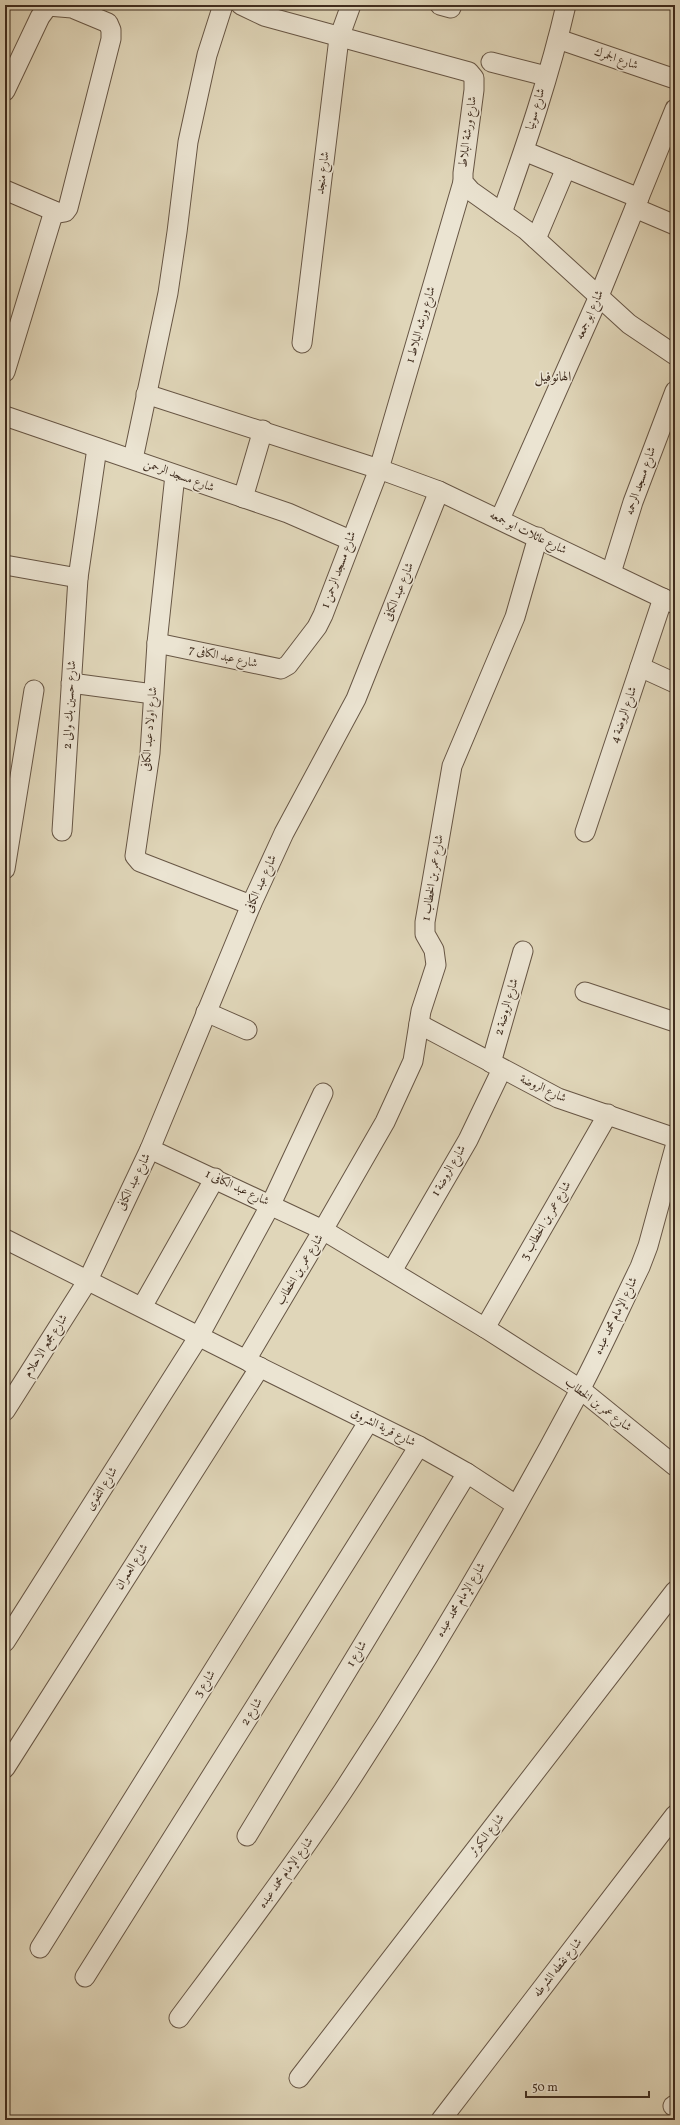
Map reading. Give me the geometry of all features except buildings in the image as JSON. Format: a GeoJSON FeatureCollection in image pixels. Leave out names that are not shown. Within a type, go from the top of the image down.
{"type":"FeatureCollection","features":[{"type":"Feature","properties":{"kind":"street"},"geometry":{"type":"LineString","coordinates":[[133,459],[168,293],[190,128],[207,55],[223,5]]}},
{"type":"Feature","properties":{"kind":"street","name":"شارع ورشة البلاط"},"geometry":{"type":"LineString","coordinates":[[241,5],[266,11],[339,38],[469,72],[474,78],[474,90],[463,182],[470,191],[502,212],[536,239],[629,324],[675,355]]}},
{"type":"Feature","properties":{"kind":"street","name":"شارع منجد"},"geometry":{"type":"LineString","coordinates":[[302,343],[339,38],[351,5]]}},
{"type":"Feature","properties":{"kind":"street","name":"شارع سونيا"},"geometry":{"type":"LineString","coordinates":[[502,212],[524,150],[558,39],[566,5]]}},
{"type":"Feature","properties":{"kind":"street"},"geometry":{"type":"LineString","coordinates":[[5,91],[43,10],[48,6],[72,7],[108,23],[111,34],[68,208],[62,213],[54,211],[5,190]]}},
{"type":"Feature","properties":{"kind":"street","name":"شارع الجمرك"},"geometry":{"type":"LineString","coordinates":[[558,39],[675,79]]}},
{"type":"Feature","properties":{"kind":"street"},"geometry":{"type":"LineString","coordinates":[[491,62],[546,76]]}},
{"type":"Feature","properties":{"kind":"street","name":"شارع ابو جمعه"},"geometry":{"type":"LineString","coordinates":[[500,519],[599,296],[674,113]]}},
{"type":"Feature","properties":{"kind":"street"},"geometry":{"type":"LineString","coordinates":[[524,150],[566,168],[637,203],[675,225]]}},
{"type":"Feature","properties":{"kind":"street"},"geometry":{"type":"LineString","coordinates":[[536,239],[566,168]]}},
{"type":"Feature","properties":{"kind":"street","name":"شارع ورشه البلاط 1"},"geometry":{"type":"LineString","coordinates":[[379,469],[463,182]]}},
{"type":"Feature","properties":{"kind":"street"},"geometry":{"type":"LineString","coordinates":[[5,372],[54,211]]}},
{"type":"Feature","properties":{"kind":"street","name":"شارع مسجد الرحمه"},"geometry":{"type":"LineString","coordinates":[[611,573],[633,502],[675,390]]}},
{"type":"Feature","properties":{"kind":"street","name":"شارع عائلات ابو جمعه"},"geometry":{"type":"LineString","coordinates":[[146,394],[263,430],[439,491],[538,537],[669,601]]}},
{"type":"Feature","properties":{"kind":"street","name":"شارع مسجد الرحمن"},"geometry":{"type":"LineString","coordinates":[[5,416],[288,513],[350,540]]}},
{"type":"Feature","properties":{"kind":"street"},"geometry":{"type":"LineString","coordinates":[[243,498],[263,430]]}},
{"type":"Feature","properties":{"kind":"street","name":"شارع حسين بك والى 2"},"geometry":{"type":"LineString","coordinates":[[62,831],[78,578],[97,448]]}},
{"type":"Feature","properties":{"kind":"street","name":"شارع مسجد الرحمن 1"},"geometry":{"type":"LineString","coordinates":[[288,665],[317,627],[323,615],[350,540],[379,469]]}},
{"type":"Feature","properties":{"kind":"street","name":"شارع اولاد عبد الكافى"},"geometry":{"type":"LineString","coordinates":[[175,475],[157,643],[150,752],[135,854],[136,859],[140,862],[251,905]]}},
{"type":"Feature","properties":{"kind":"street","name":"شارع عبد الكافى"},"geometry":{"type":"LineString","coordinates":[[88,1280],[150,1149],[251,905],[284,833],[356,699],[439,491]]}},
{"type":"Feature","properties":{"kind":"street","name":"شارع عمر بن الخطاب 1"},"geometry":{"type":"LineString","coordinates":[[323,1230],[385,1122],[413,1061],[421,1009],[436,965],[434,950],[426,934],[425,922],[452,766],[515,617],[538,537]]}},
{"type":"Feature","properties":{"kind":"street"},"geometry":{"type":"LineString","coordinates":[[5,565],[78,578]]}},
{"type":"Feature","properties":{"kind":"street","name":"شارع الروضة 4"},"geometry":{"type":"LineString","coordinates":[[585,832],[640,667],[669,601]]}},
{"type":"Feature","properties":{"kind":"street","name":"شارع عبد الكافى 7"},"geometry":{"type":"LineString","coordinates":[[157,643],[281,669],[288,665]]}},
{"type":"Feature","properties":{"kind":"street"},"geometry":{"type":"LineString","coordinates":[[640,667],[675,683]]}},
{"type":"Feature","properties":{"kind":"street"},"geometry":{"type":"LineString","coordinates":[[71,683],[153,694]]}},
{"type":"Feature","properties":{"kind":"street"},"geometry":{"type":"LineString","coordinates":[[5,869],[34,690]]}},
{"type":"Feature","properties":{"kind":"street","name":"شارع الروضة 2"},"geometry":{"type":"LineString","coordinates":[[496,1066],[523,951]]}},
{"type":"Feature","properties":{"kind":"street"},"geometry":{"type":"LineString","coordinates":[[585,992],[675,1022]]}},
{"type":"Feature","properties":{"kind":"street"},"geometry":{"type":"LineString","coordinates":[[206,1012],[247,1030]]}},
{"type":"Feature","properties":{"kind":"street","name":"شارع الروضة"},"geometry":{"type":"LineString","coordinates":[[419,1024],[558,1098],[675,1138]]}},
{"type":"Feature","properties":{"kind":"street","name":"شارع الروضة 1"},"geometry":{"type":"LineString","coordinates":[[392,1271],[468,1140],[496,1066]]}},
{"type":"Feature","properties":{"kind":"street","name":"شارع التقوى"},"geometry":{"type":"LineString","coordinates":[[5,1642],[199,1336],[271,1204],[323,1093]]}},
{"type":"Feature","properties":{"kind":"street","name":"شارع عمر بن الخطاب 3"},"geometry":{"type":"LineString","coordinates":[[485,1328],[608,1114]]}},
{"type":"Feature","properties":{"kind":"street","name":"شارع الإمام محمد عبده"},"geometry":{"type":"LineString","coordinates":[[179,2018],[292,1867],[343,1790],[394,1711],[516,1505],[580,1389],[640,1267],[648,1246],[675,1147]]}},
{"type":"Feature","properties":{"kind":"street","name":"شارع عبد الكافى 1"},"geometry":{"type":"LineString","coordinates":[[150,1149],[271,1204],[323,1230]]}},
{"type":"Feature","properties":{"kind":"street"},"geometry":{"type":"LineString","coordinates":[[142,1307],[215,1178]]}},
{"type":"Feature","properties":{"kind":"street","name":"شارع عمر بن الخطاب"},"geometry":{"type":"LineString","coordinates":[[253,1364],[323,1230],[485,1328],[580,1389],[675,1466]]}},
{"type":"Feature","properties":{"kind":"street"},"geometry":{"type":"LineString","coordinates":[[5,1240],[88,1280],[253,1364]]}},
{"type":"Feature","properties":{"kind":"street","name":"شارع مجمع الاحلام"},"geometry":{"type":"LineString","coordinates":[[5,1411],[88,1280]]}},
{"type":"Feature","properties":{"kind":"street","name":"شارع قرية الشروق"},"geometry":{"type":"LineString","coordinates":[[253,1364],[419,1446],[467,1473],[516,1505]]}},
{"type":"Feature","properties":{"kind":"street","name":"شارع العمران"},"geometry":{"type":"LineString","coordinates":[[5,1768],[253,1364]]}},
{"type":"Feature","properties":{"kind":"street","name":"شارع 3"},"geometry":{"type":"LineString","coordinates":[[40,1948],[369,1421]]}},
{"type":"Feature","properties":{"kind":"street","name":"شارع 2"},"geometry":{"type":"LineString","coordinates":[[85,1977],[419,1446]]}},
{"type":"Feature","properties":{"kind":"street","name":"شارع 1"},"geometry":{"type":"LineString","coordinates":[[247,1836],[467,1473]]}},
{"type":"Feature","properties":{"kind":"street","name":"شارع الكوثر"},"geometry":{"type":"LineString","coordinates":[[299,2078],[675,1591]]}},
{"type":"Feature","properties":{"kind":"street","name":"شارع نقطه الشرطه"},"geometry":{"type":"LineString","coordinates":[[440,2120],[675,1815]]}},
{"type":"Feature","properties":{"kind":"district","name":"الهانوفيل"},"geometry":{"type":"Point","coordinates":[553,377]}}]}
